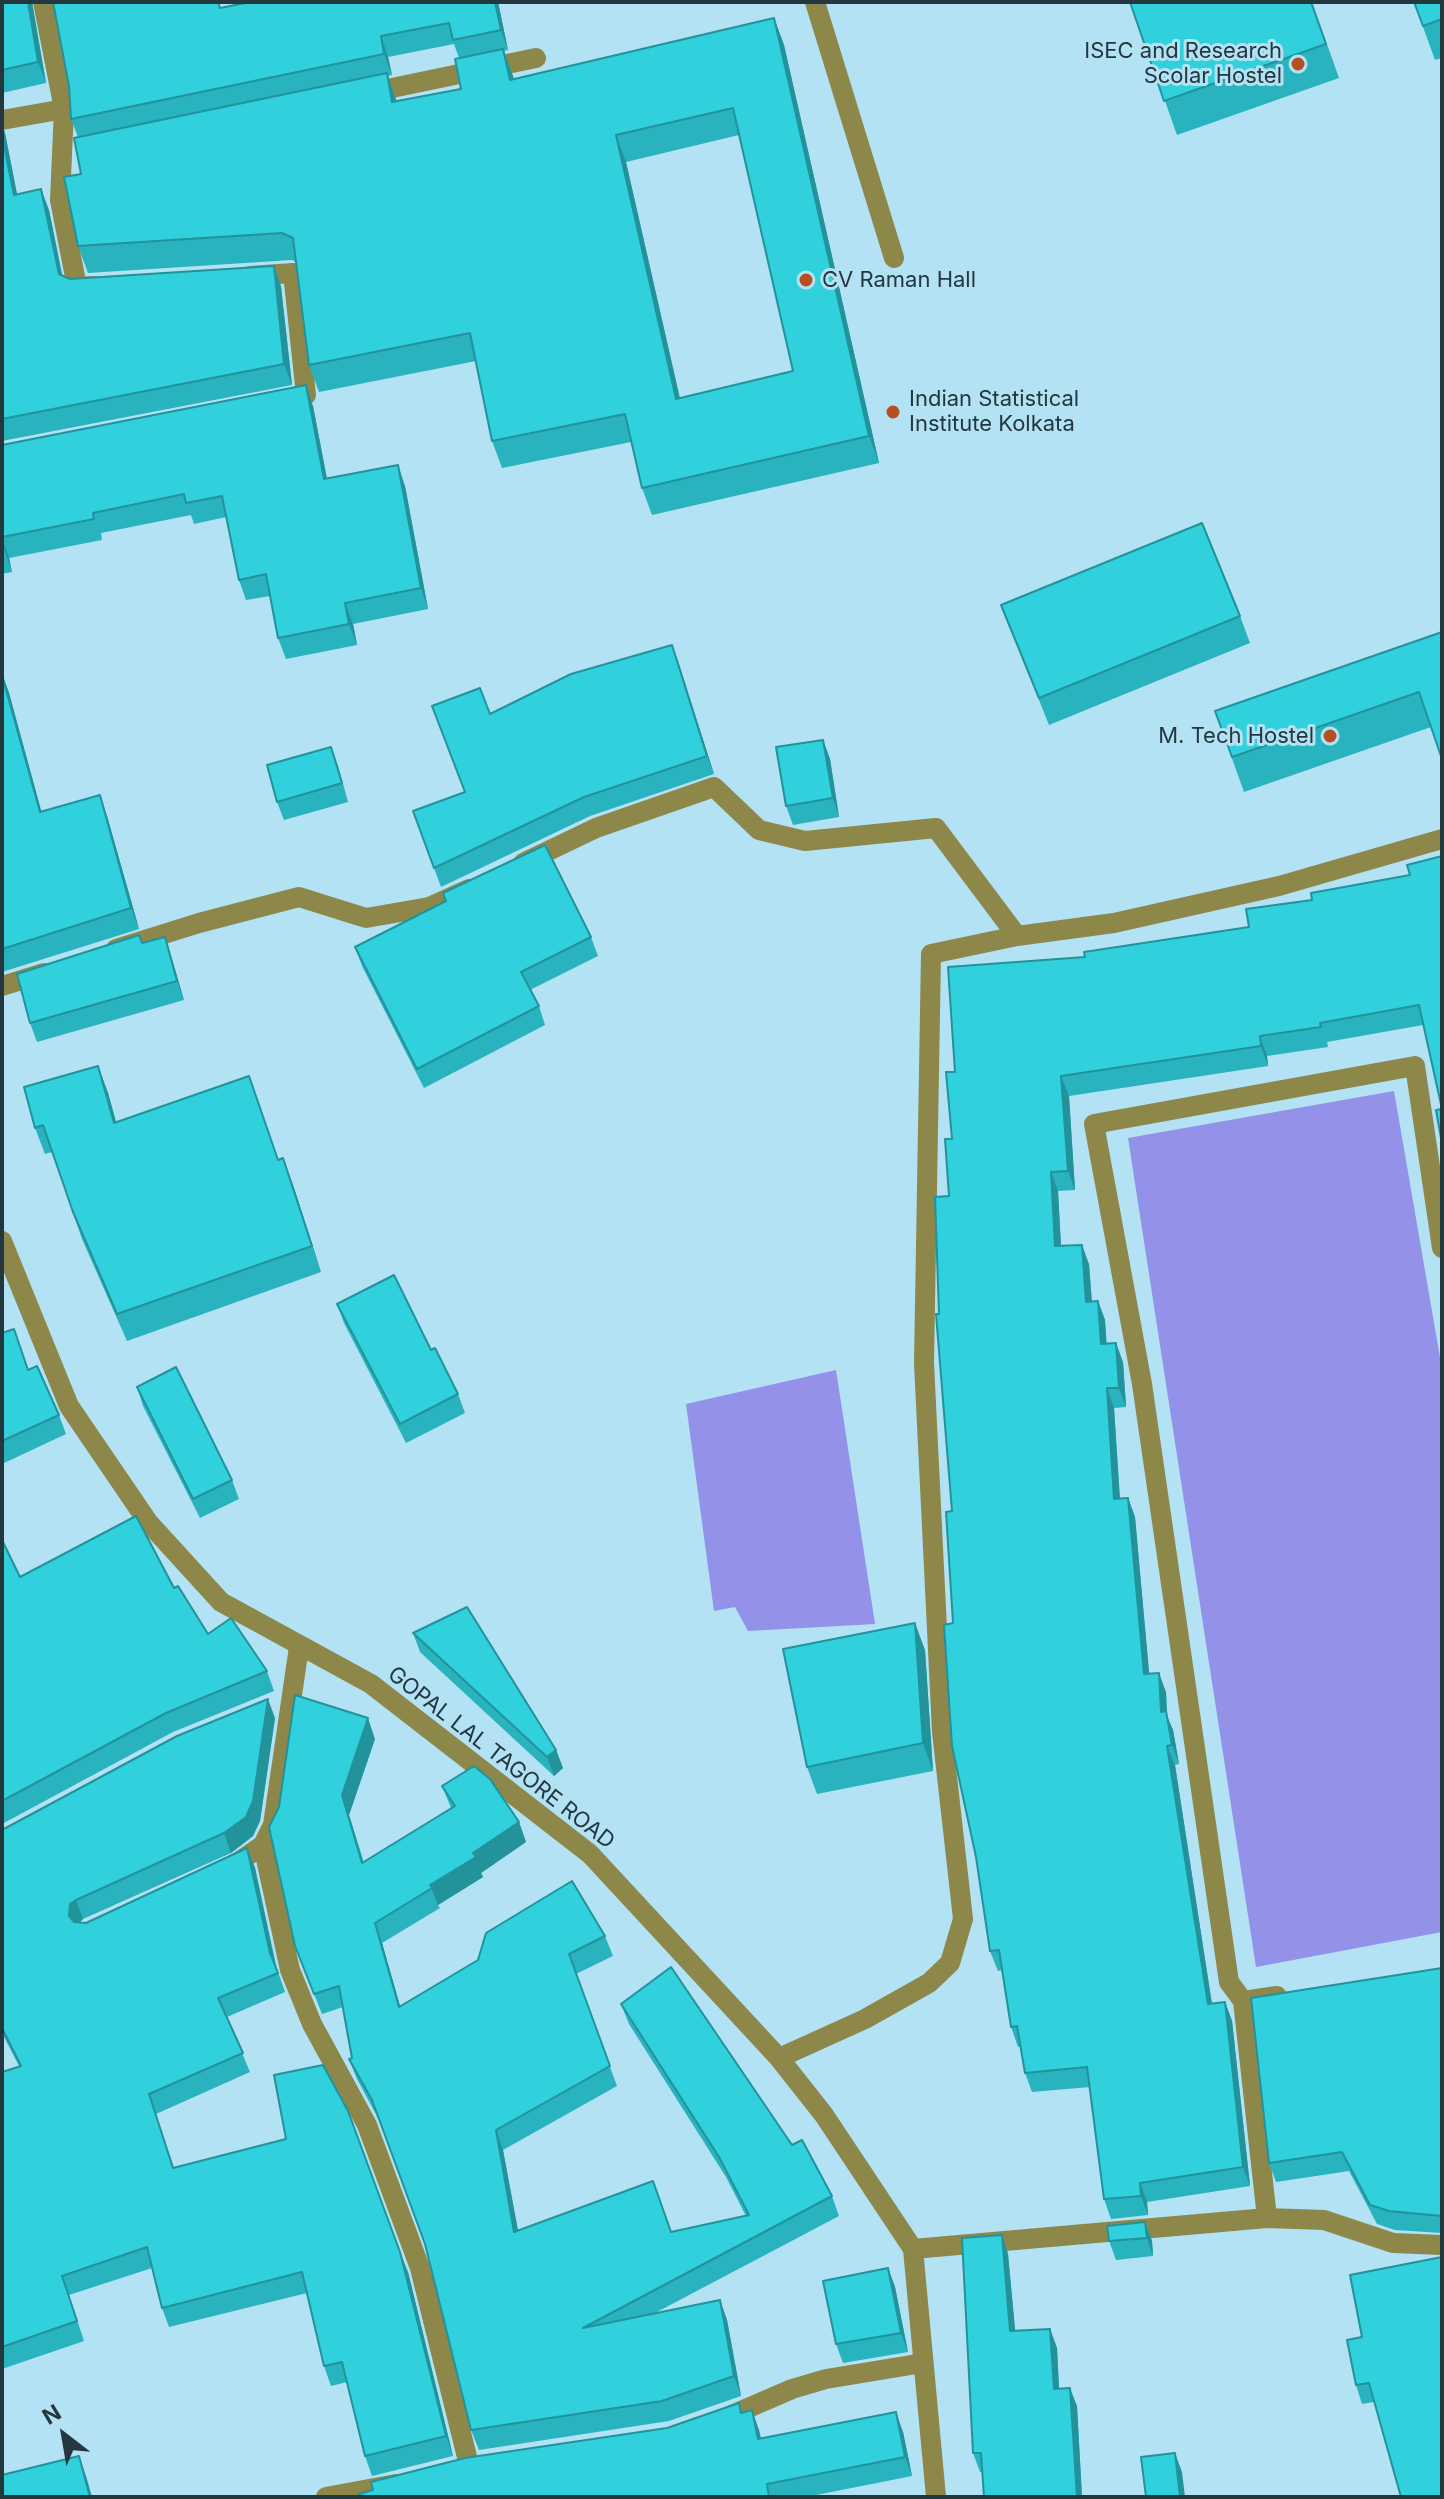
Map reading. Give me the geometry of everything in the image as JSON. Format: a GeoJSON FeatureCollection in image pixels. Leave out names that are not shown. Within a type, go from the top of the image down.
{"type":"FeatureCollection","features":[{"type":"Feature","properties":{"kind":"street"},"geometry":{"type":"LineString","coordinates":[[43,2],[70,154],[60,200],[77,287],[108,285]]}},
{"type":"Feature","properties":{"kind":"street"},"geometry":{"type":"LineString","coordinates":[[815,2],[894,258]]}},
{"type":"Feature","properties":{"kind":"street"},"geometry":{"type":"LineString","coordinates":[[353,96],[536,58]]}},
{"type":"Feature","properties":{"kind":"street"},"geometry":{"type":"LineString","coordinates":[[2,120],[64,109]]}},
{"type":"Feature","properties":{"kind":"street"},"geometry":{"type":"LineString","coordinates":[[231,277],[293,273],[306,395],[277,401]]}},
{"type":"Feature","properties":{"kind":"street"},"geometry":{"type":"LineString","coordinates":[[93,957],[199,923],[299,897],[366,918],[429,907],[596,828],[714,787],[759,830],[805,841],[936,828],[1017,936]]}},
{"type":"Feature","properties":{"kind":"street"},"geometry":{"type":"LineString","coordinates":[[779,2058],[865,2019],[929,1983],[950,1963],[963,1919],[942,1732],[924,1363],[931,954],[1017,936],[1114,923],[1279,886],[1442,839]]}},
{"type":"Feature","properties":{"kind":"street"},"geometry":{"type":"LineString","coordinates":[[2,986],[63,967]]}},
{"type":"Feature","properties":{"kind":"street"},"geometry":{"type":"LineString","coordinates":[[1267,2218],[1243,2001],[1229,1982],[1142,1384],[1094,1124],[1415,1066],[1442,1248]]}},
{"type":"Feature","properties":{"kind":"street","name":"GOPAL LAL TAGORE ROAD"},"geometry":{"type":"LineString","coordinates":[[2,1241],[69,1406],[148,1522],[221,1602],[371,1684],[590,1854],[779,2058],[824,2115],[913,2249],[936,2497]]}},
{"type":"Feature","properties":{"kind":"street"},"geometry":{"type":"LineString","coordinates":[[208,1880],[263,1845],[273,1825],[299,1647]]}},
{"type":"Feature","properties":{"kind":"street"},"geometry":{"type":"LineString","coordinates":[[264,1709],[293,1697]]}},
{"type":"Feature","properties":{"kind":"street"},"geometry":{"type":"LineString","coordinates":[[263,1845],[290,1970],[312,2024],[367,2125],[420,2268],[469,2465]]}},
{"type":"Feature","properties":{"kind":"street"},"geometry":{"type":"LineString","coordinates":[[1243,2001],[1304,1992]]}},
{"type":"Feature","properties":{"kind":"street"},"geometry":{"type":"LineString","coordinates":[[913,2249],[1267,2218],[1324,2220],[1393,2243],[1442,2245]]}},
{"type":"Feature","properties":{"kind":"street"},"geometry":{"type":"LineString","coordinates":[[702,2425],[826,2379],[923,2363]]}},
{"type":"Feature","properties":{"kind":"street"},"geometry":{"type":"LineString","coordinates":[[326,2497],[415,2479]]}},
{"type":"Feature","properties":{"kind":"shaded area"},"geometry":{"type":"Polygon","coordinates":[[[1394,1091],[1442,1369],[1442,1932],[1256,1967],[1128,1138],[1394,1091]]]}},
{"type":"Feature","properties":{"kind":"shaded area"},"geometry":{"type":"Polygon","coordinates":[[[836,1370],[875,1624],[748,1631],[735,1607],[714,1611],[686,1404],[836,1370]]]}},
{"type":"Feature","properties":{"kind":"building"},"geometry":{"type":"Polygon","coordinates":[[[2,2],[28,2],[38,62],[2,70],[2,2]]]}},
{"type":"Feature","properties":{"kind":"building"},"geometry":{"type":"Polygon","coordinates":[[[53,2],[218,2],[220,8],[250,2],[495,2],[501,30],[453,40],[449,23],[381,36],[384,54],[71,119],[69,86],[53,2]]]}},
{"type":"Feature","properties":{"kind":"building"},"geometry":{"type":"Polygon","coordinates":[[[1130,2],[1311,2],[1326,44],[1164,101],[1130,2]]]}},
{"type":"Feature","properties":{"kind":"building"},"geometry":{"type":"Polygon","coordinates":[[[1414,2],[1442,2],[1442,19],[1423,26],[1414,2]]]}},
{"type":"Feature","properties":{"kind":"building"},"geometry":{"type":"Polygon","coordinates":[[[774,18],[869,436],[642,488],[625,414],[492,441],[470,333],[309,365],[293,238],[282,233],[78,246],[64,177],[81,174],[74,138],[387,73],[392,102],[461,89],[455,59],[503,49],[510,80],[774,18]],[[733,108],[616,135],[676,399],[793,371],[733,108]]]}},
{"type":"Feature","properties":{"kind":"building"},"geometry":{"type":"Polygon","coordinates":[[[2,136],[14,195],[41,189],[59,274],[70,279],[274,266],[284,364],[2,419],[2,136]]]}},
{"type":"Feature","properties":{"kind":"building"},"geometry":{"type":"Polygon","coordinates":[[[306,385],[324,479],[398,465],[421,588],[345,603],[349,624],[278,638],[266,574],[239,580],[222,496],[186,503],[184,494],[93,513],[94,519],[2,537],[2,445],[306,385]]]}},
{"type":"Feature","properties":{"kind":"building"},"geometry":{"type":"Polygon","coordinates":[[[1202,523],[1240,616],[1039,698],[1001,605],[1202,523]]]}},
{"type":"Feature","properties":{"kind":"building"},"geometry":{"type":"Polygon","coordinates":[[[1442,632],[1442,759],[1419,692],[1232,757],[1215,711],[1442,632]]]}},
{"type":"Feature","properties":{"kind":"building"},"geometry":{"type":"Polygon","coordinates":[[[672,645],[707,756],[584,797],[434,868],[413,811],[465,792],[432,706],[480,688],[490,714],[571,674],[672,645]]]}},
{"type":"Feature","properties":{"kind":"building"},"geometry":{"type":"Polygon","coordinates":[[[2,675],[40,812],[100,795],[131,908],[2,949],[2,675]]]}},
{"type":"Feature","properties":{"kind":"building"},"geometry":{"type":"Polygon","coordinates":[[[823,740],[833,798],[786,806],[776,747],[823,740]]]}},
{"type":"Feature","properties":{"kind":"building"},"geometry":{"type":"Polygon","coordinates":[[[331,747],[342,783],[277,802],[267,765],[331,747]]]}},
{"type":"Feature","properties":{"kind":"building"},"geometry":{"type":"Polygon","coordinates":[[[545,845],[591,937],[521,972],[539,1006],[417,1069],[355,947],[446,901],[443,893],[545,845]]]}},
{"type":"Feature","properties":{"kind":"building"},"geometry":{"type":"Polygon","coordinates":[[[1442,856],[1442,1109],[1419,1005],[1320,1023],[1321,1027],[1260,1036],[1261,1046],[1061,1076],[1068,1171],[1051,1172],[1055,1246],[1082,1245],[1086,1302],[1098,1301],[1101,1344],[1116,1343],[1119,1388],[1107,1388],[1114,1499],[1128,1498],[1144,1674],[1159,1673],[1161,1712],[1166,1711],[1172,1745],[1167,1746],[1208,2004],[1225,2002],[1243,2167],[1140,2183],[1141,2196],[1104,2199],[1087,2067],[1025,2073],[1017,2026],[1011,2027],[999,1950],[990,1951],[976,1857],[952,1746],[944,1625],[953,1623],[946,1512],[952,1511],[936,1314],[939,1314],[935,1197],[949,1196],[945,1139],[952,1139],[946,1072],[955,1072],[948,967],[1085,957],[1084,952],[1249,927],[1246,909],[1312,900],[1311,893],[1410,875],[1407,865],[1442,856]]]}},
{"type":"Feature","properties":{"kind":"building"},"geometry":{"type":"Polygon","coordinates":[[[139,935],[142,943],[165,937],[177,981],[30,1023],[17,974],[139,935]]]}},
{"type":"Feature","properties":{"kind":"building"},"geometry":{"type":"Polygon","coordinates":[[[98,1066],[114,1123],[249,1076],[278,1160],[283,1158],[312,1246],[117,1314],[73,1212],[43,1125],[35,1128],[24,1087],[98,1066]]]}},
{"type":"Feature","properties":{"kind":"building"},"geometry":{"type":"Polygon","coordinates":[[[1442,1109],[1442,1144],[1436,1110],[1442,1109]]]}},
{"type":"Feature","properties":{"kind":"building"},"geometry":{"type":"Polygon","coordinates":[[[394,1275],[431,1350],[435,1348],[458,1394],[400,1424],[337,1304],[394,1275]]]}},
{"type":"Feature","properties":{"kind":"building"},"geometry":{"type":"Polygon","coordinates":[[[14,1329],[28,1370],[37,1366],[59,1415],[2,1441],[2,1333],[14,1329]]]}},
{"type":"Feature","properties":{"kind":"building"},"geometry":{"type":"Polygon","coordinates":[[[176,1367],[232,1480],[193,1499],[137,1387],[176,1367]]]}},
{"type":"Feature","properties":{"kind":"building"},"geometry":{"type":"Polygon","coordinates":[[[136,1516],[174,1588],[178,1586],[208,1634],[231,1618],[267,1671],[166,1713],[2,1801],[2,1540],[20,1577],[136,1516]]]}},
{"type":"Feature","properties":{"kind":"building"},"geometry":{"type":"Polygon","coordinates":[[[467,1607],[556,1750],[547,1757],[413,1633],[467,1607]]]}},
{"type":"Feature","properties":{"kind":"building"},"geometry":{"type":"Polygon","coordinates":[[[915,1623],[923,1743],[807,1767],[783,1649],[915,1623]]]}},
{"type":"Feature","properties":{"kind":"building"},"geometry":{"type":"Polygon","coordinates":[[[295,1695],[368,1718],[342,1795],[362,1863],[455,1806],[442,1786],[474,1766],[490,1779],[519,1822],[473,1853],[476,1857],[430,1885],[432,1888],[375,1923],[399,2007],[478,1960],[486,1933],[572,1881],[605,1936],[569,1954],[610,2066],[496,2130],[514,2232],[653,2181],[671,2232],[749,2215],[719,2157],[621,2004],[671,1967],[792,2145],[802,2140],[832,2196],[583,2328],[720,2300],[734,2376],[662,2401],[471,2430],[425,2244],[372,2100],[349,2059],[352,2058],[339,1986],[314,1994],[295,1946],[269,1827],[279,1807],[295,1695]]]}},
{"type":"Feature","properties":{"kind":"building"},"geometry":{"type":"Polygon","coordinates":[[[268,1699],[253,1801],[246,1817],[224,1833],[76,1900],[70,1904],[69,1916],[74,1922],[86,1923],[247,1848],[270,1953],[278,1973],[218,1998],[243,2053],[149,2094],[173,2168],[286,2139],[274,2075],[323,2065],[348,2111],[400,2252],[446,2436],[365,2456],[342,2362],[324,2366],[302,2272],[162,2308],[147,2247],[62,2276],[77,2321],[2,2347],[2,2072],[21,2066],[2,2028],[2,1830],[177,1736],[268,1699]]]}},
{"type":"Feature","properties":{"kind":"building"},"geometry":{"type":"Polygon","coordinates":[[[1442,1968],[1442,2216],[1389,2211],[1370,2205],[1342,2152],[1269,2163],[1251,1998],[1442,1968]]]}},
{"type":"Feature","properties":{"kind":"building"},"geometry":{"type":"Polygon","coordinates":[[[1145,2222],[1147,2238],[1109,2241],[1107,2226],[1145,2222]]]}},
{"type":"Feature","properties":{"kind":"building"},"geometry":{"type":"Polygon","coordinates":[[[1002,2235],[1010,2331],[1050,2329],[1054,2389],[1070,2388],[1077,2497],[984,2497],[981,2453],[973,2453],[962,2238],[1002,2235]]]}},
{"type":"Feature","properties":{"kind":"building"},"geometry":{"type":"Polygon","coordinates":[[[1442,2257],[1442,2497],[1401,2497],[1369,2383],[1356,2385],[1347,2340],[1362,2337],[1350,2275],[1442,2257]]]}},
{"type":"Feature","properties":{"kind":"building"},"geometry":{"type":"Polygon","coordinates":[[[888,2268],[901,2333],[836,2344],[823,2281],[888,2268]]]}},
{"type":"Feature","properties":{"kind":"building"},"geometry":{"type":"Polygon","coordinates":[[[739,2403],[741,2413],[752,2410],[758,2439],[896,2412],[905,2457],[767,2484],[769,2497],[360,2497],[359,2494],[373,2490],[371,2482],[465,2458],[667,2428],[739,2403]]]}},
{"type":"Feature","properties":{"kind":"building"},"geometry":{"type":"Polygon","coordinates":[[[1175,2453],[1180,2497],[1146,2497],[1141,2457],[1175,2453]]]}},
{"type":"Feature","properties":{"kind":"building"},"geometry":{"type":"Polygon","coordinates":[[[79,2456],[90,2497],[2,2497],[2,2475],[79,2456]]]}},
{"type":"Feature","properties":{"kind":"place","name":"ISEC and Research Scolar Hostel"},"geometry":{"type":"Point","coordinates":[1298,64]}},
{"type":"Feature","properties":{"kind":"place","name":"CV Raman Hall"},"geometry":{"type":"Point","coordinates":[806,280]}},
{"type":"Feature","properties":{"kind":"place","name":"Indian Statistical Institute Kolkata"},"geometry":{"type":"Point","coordinates":[893,412]}},
{"type":"Feature","properties":{"kind":"place","name":"M. Tech Hostel"},"geometry":{"type":"Point","coordinates":[1330,736]}}]}
